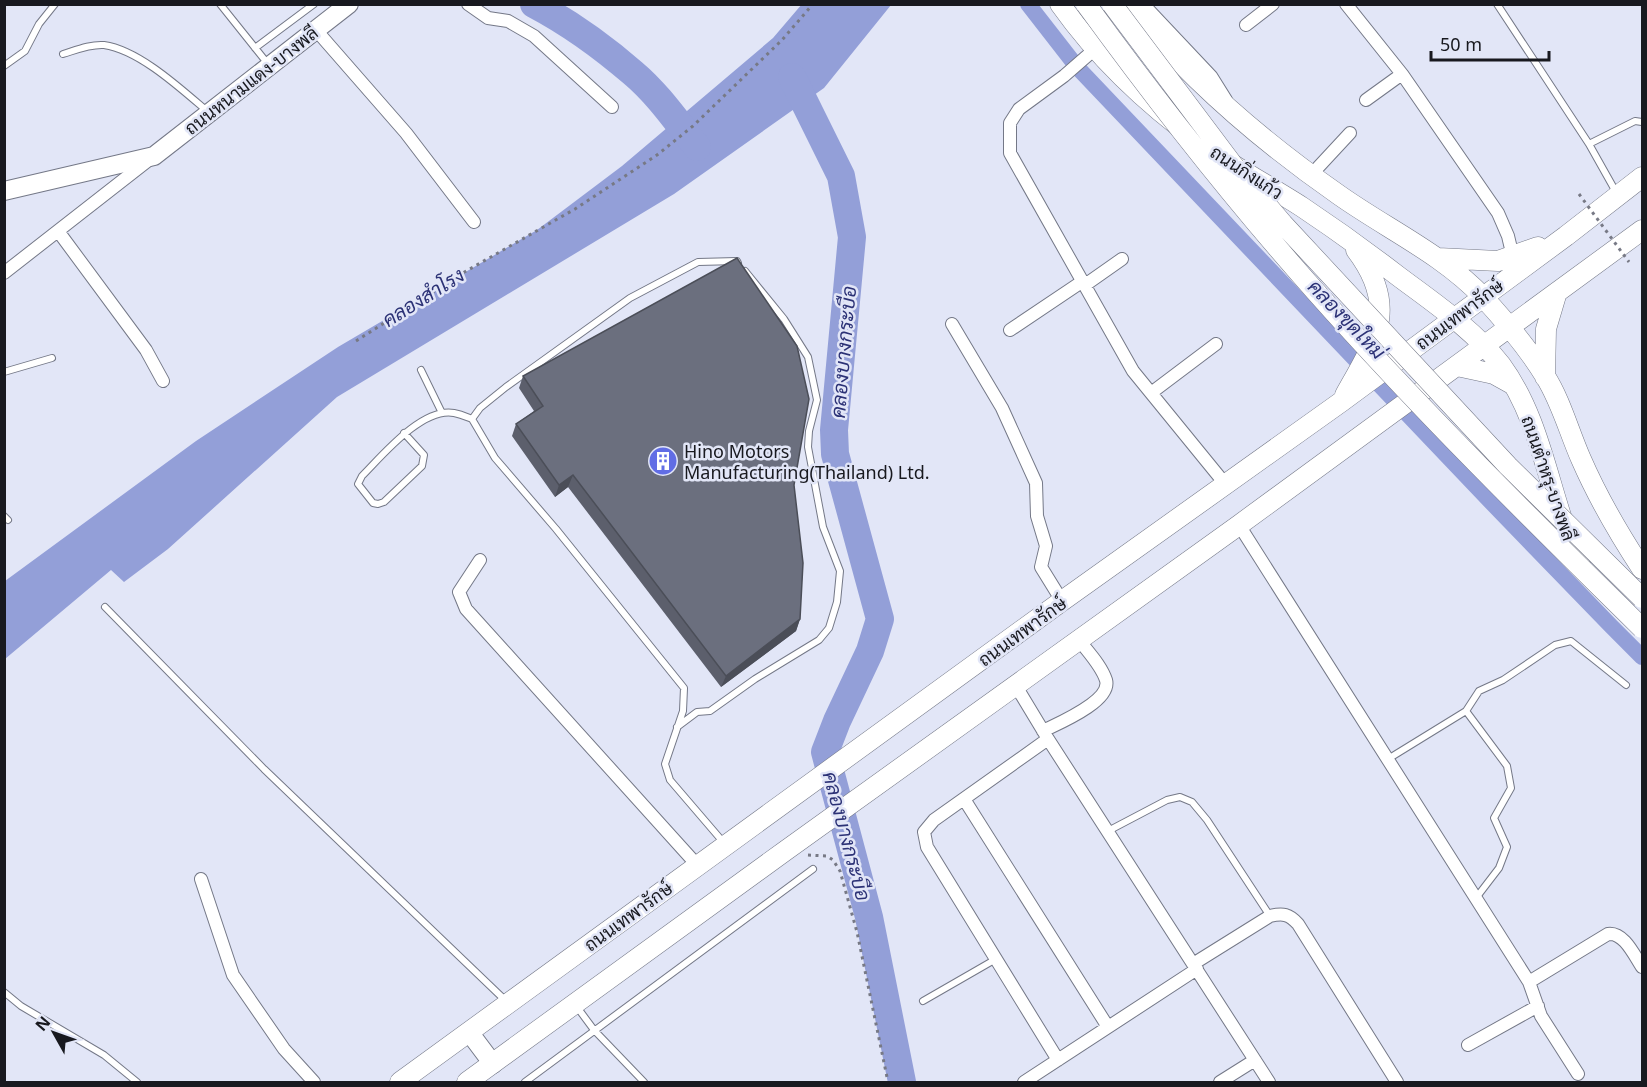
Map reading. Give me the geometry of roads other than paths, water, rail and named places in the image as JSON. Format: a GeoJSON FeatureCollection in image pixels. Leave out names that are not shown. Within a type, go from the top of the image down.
{"type":"FeatureCollection","features":[{"type":"Feature","properties":{"kind":"main road","name":"ถนนหนามแดง-บางพลี"},"geometry":{"type":"LineString","coordinates":[[4,190],[154,156],[349,4]]}},
{"type":"Feature","properties":{"kind":"main road","name":"ถนนกิ่งแก้ว"},"geometry":{"type":"LineString","coordinates":[[1060,4],[1089,52],[1139,93],[1203,144],[1345,236],[1454,318]]}},
{"type":"Feature","properties":{"kind":"main road"},"geometry":{"type":"LineString","coordinates":[[1086,4],[1230,190],[1315,291],[1440,427],[1642,628]]}},
{"type":"Feature","properties":{"kind":"main road"},"geometry":{"type":"LineString","coordinates":[[1112,4],[1233,165],[1290,232],[1508,466],[1642,598]]}},
{"type":"Feature","properties":{"kind":"main road","name":"ถนนกิ่งแก้ว"},"geometry":{"type":"LineString","coordinates":[[1135,7],[1179,64],[1229,111],[1311,176],[1438,258],[1482,296]]}},
{"type":"Feature","properties":{"kind":"main road","name":"ถนนเทพารักษ์"},"geometry":{"type":"LineString","coordinates":[[400,1083],[507,1003],[1341,402],[1642,177]]}},
{"type":"Feature","properties":{"kind":"main road"},"geometry":{"type":"LineString","coordinates":[[467,1083],[1239,525],[1642,230]]}},
{"type":"Feature","properties":{"kind":"main road"},"geometry":{"type":"LineString","coordinates":[[1341,402],[1373,345],[1380,321],[1378,294],[1369,270],[1345,236]]}},
{"type":"Feature","properties":{"kind":"main road"},"geometry":{"type":"LineString","coordinates":[[1438,258],[1498,261],[1566,236]]}},
{"type":"Feature","properties":{"kind":"main road"},"geometry":{"type":"LineString","coordinates":[[1545,377],[1546,329],[1557,292]]}},
{"type":"Feature","properties":{"kind":"main road","name":"ถนนตำหรุ-บางพลี"},"geometry":{"type":"LineString","coordinates":[[1482,296],[1545,377],[1614,526],[1639,556]]}},
{"type":"Feature","properties":{"kind":"main road","name":"ถนนตำหรุ-บางพลี"},"geometry":{"type":"LineString","coordinates":[[1454,318],[1485,345],[1512,384],[1528,414],[1545,459],[1564,527],[1582,569],[1605,602],[1642,640]]}},
{"type":"Feature","properties":{"kind":"main road"},"geometry":{"type":"LineString","coordinates":[[1457,366],[1494,374],[1512,384]]}},
{"type":"Feature","properties":{"kind":"main road"},"geometry":{"type":"LineString","coordinates":[[469,1032],[493,1064]]}},
{"type":"Feature","properties":{"kind":"street"},"geometry":{"type":"LineString","coordinates":[[468,4],[488,18],[508,21],[534,36],[612,107]]}},
{"type":"Feature","properties":{"kind":"street"},"geometry":{"type":"LineString","coordinates":[[1246,25],[1274,4]]}},
{"type":"Feature","properties":{"kind":"street"},"geometry":{"type":"LineString","coordinates":[[1346,4],[1402,74],[1498,213],[1508,236],[1513,257]]}},
{"type":"Feature","properties":{"kind":"street"},"geometry":{"type":"LineString","coordinates":[[316,30],[406,133],[474,222]]}},
{"type":"Feature","properties":{"kind":"street"},"geometry":{"type":"LineString","coordinates":[[1089,52],[1064,76],[1019,109],[1010,123],[1010,153],[1133,371],[1226,485]]}},
{"type":"Feature","properties":{"kind":"street"},"geometry":{"type":"LineString","coordinates":[[1366,100],[1402,74]]}},
{"type":"Feature","properties":{"kind":"street"},"geometry":{"type":"LineString","coordinates":[[1311,176],[1350,133]]}},
{"type":"Feature","properties":{"kind":"street","name":"ถนนหนามแดง-บางพลี"},"geometry":{"type":"LineString","coordinates":[[4,273],[154,156]]}},
{"type":"Feature","properties":{"kind":"street"},"geometry":{"type":"LineString","coordinates":[[58,231],[146,350],[163,381]]}},
{"type":"Feature","properties":{"kind":"street"},"geometry":{"type":"LineString","coordinates":[[1010,330],[1122,259]]}},
{"type":"Feature","properties":{"kind":"street"},"geometry":{"type":"LineString","coordinates":[[952,324],[1002,408],[1036,483],[1037,516],[1046,546],[1041,567],[1062,602]]}},
{"type":"Feature","properties":{"kind":"street"},"geometry":{"type":"LineString","coordinates":[[1150,393],[1216,345]]}},
{"type":"Feature","properties":{"kind":"street"},"geometry":{"type":"LineString","coordinates":[[1239,525],[1529,982],[1540,1016],[1578,1074]]}},
{"type":"Feature","properties":{"kind":"street"},"geometry":{"type":"LineString","coordinates":[[480,560],[459,592],[466,609],[698,866]]}},
{"type":"Feature","properties":{"kind":"street"},"geometry":{"type":"LineString","coordinates":[[1058,1060],[927,847],[924,832],[934,820],[1045,735],[1093,704],[1106,689],[1107,682],[1102,672],[1079,640]]}},
{"type":"Feature","properties":{"kind":"street"},"geometry":{"type":"LineString","coordinates":[[1016,686],[1045,735],[1269,1083]]}},
{"type":"Feature","properties":{"kind":"street"},"geometry":{"type":"LineString","coordinates":[[964,799],[1108,1028]]}},
{"type":"Feature","properties":{"kind":"street"},"geometry":{"type":"LineString","coordinates":[[201,879],[233,975],[284,1049],[314,1083]]}},
{"type":"Feature","properties":{"kind":"street"},"geometry":{"type":"LineString","coordinates":[[1024,1083],[1270,916],[1281,913],[1290,916],[1298,924],[1397,1083]]}},
{"type":"Feature","properties":{"kind":"street"},"geometry":{"type":"LineString","coordinates":[[1529,982],[1608,934],[1614,933],[1622,938],[1642,967]]}},
{"type":"Feature","properties":{"kind":"street"},"geometry":{"type":"LineString","coordinates":[[1468,1045],[1538,1006]]}},
{"type":"Feature","properties":{"kind":"street"},"geometry":{"type":"LineString","coordinates":[[1220,1083],[1255,1060]]}},
{"type":"Feature","properties":{"kind":"lane"},"geometry":{"type":"LineString","coordinates":[[4,66],[25,51],[39,24],[55,4]]}},
{"type":"Feature","properties":{"kind":"lane"},"geometry":{"type":"LineString","coordinates":[[220,4],[270,66]]}},
{"type":"Feature","properties":{"kind":"lane"},"geometry":{"type":"LineString","coordinates":[[255,48],[314,4]]}},
{"type":"Feature","properties":{"kind":"lane"},"geometry":{"type":"LineString","coordinates":[[1497,4],[1589,144],[1618,195]]}},
{"type":"Feature","properties":{"kind":"lane"},"geometry":{"type":"LineString","coordinates":[[63,54],[88,46],[103,45],[119,49],[136,56],[210,113]]}},
{"type":"Feature","properties":{"kind":"lane"},"geometry":{"type":"LineString","coordinates":[[1589,144],[1635,121],[1642,122]]}},
{"type":"Feature","properties":{"kind":"lane"},"geometry":{"type":"LineString","coordinates":[[472,419],[489,401],[630,298],[698,262],[737,261],[784,319],[808,357],[817,400],[809,431],[808,447],[823,527],[840,570],[837,602],[829,628],[819,640],[755,679],[710,711],[697,712],[677,727]]}},
{"type":"Feature","properties":{"kind":"lane"},"geometry":{"type":"LineString","coordinates":[[4,372],[52,358]]}},
{"type":"Feature","properties":{"kind":"lane"},"geometry":{"type":"LineString","coordinates":[[421,370],[442,412]]}},
{"type":"Feature","properties":{"kind":"lane"},"geometry":{"type":"LineString","coordinates":[[404,433],[424,454],[422,466],[384,502],[378,504],[373,503],[358,484],[362,476],[404,433],[442,412],[454,412],[472,419],[495,458],[556,529],[684,688],[683,711],[665,764],[670,780],[726,845]]}},
{"type":"Feature","properties":{"kind":"lane"},"geometry":{"type":"LineString","coordinates":[[105,607],[264,769],[507,1003]]}},
{"type":"Feature","properties":{"kind":"lane"},"geometry":{"type":"LineString","coordinates":[[1388,760],[1466,711],[1479,691],[1503,680],[1555,645],[1571,641],[1626,685]]}},
{"type":"Feature","properties":{"kind":"lane"},"geometry":{"type":"LineString","coordinates":[[1466,711],[1507,766],[1511,788],[1494,818],[1507,847],[1499,868],[1476,898]]}},
{"type":"Feature","properties":{"kind":"lane"},"geometry":{"type":"LineString","coordinates":[[1108,832],[1167,800],[1180,797],[1192,802],[1207,820],[1270,916]]}},
{"type":"Feature","properties":{"kind":"lane"},"geometry":{"type":"LineString","coordinates":[[525,1083],[813,869]]}},
{"type":"Feature","properties":{"kind":"lane"},"geometry":{"type":"LineString","coordinates":[[922,1001],[996,959]]}},
{"type":"Feature","properties":{"kind":"lane"},"geometry":{"type":"LineString","coordinates":[[4,992],[21,1006],[104,1055],[137,1083]]}},
{"type":"Feature","properties":{"kind":"lane"},"geometry":{"type":"LineString","coordinates":[[575,1004],[594,1030],[644,1083]]}},
{"type":"Feature","properties":{"kind":"water"},"geometry":{"type":"Polygon","coordinates":[[[802,4],[891,5],[824,88],[674,194],[337,397],[168,549],[124,582],[111,570],[5,659],[5,581],[196,441],[338,347],[537,230],[622,166],[773,38],[802,4]]]}},
{"type":"Feature","properties":{"kind":"waterway"},"geometry":{"type":"LineString","coordinates":[[534,4],[586,36],[633,73],[659,99],[697,147]]}},
{"type":"Feature","properties":{"kind":"waterway","name":"คลองขุดใหม่"},"geometry":{"type":"LineString","coordinates":[[1028,4],[1077,67],[1490,501],[1642,657]]}},
{"type":"Feature","properties":{"kind":"waterway","name":"คลองบางกระบือ"},"geometry":{"type":"LineString","coordinates":[[792,77],[841,176],[852,237],[834,430],[835,454],[880,619],[870,651],[825,752],[869,917],[902,1082]]}},
{"type":"Feature","properties":{"kind":"place","name":"Hino Motors Manufacturing(Thailand) Ltd."},"geometry":{"type":"Point","coordinates":[663,461]}},
{"type":"Feature","properties":{"kind":"water label","name":"คลองสำโรง"},"geometry":{"type":"Point","coordinates":[423,297]}}]}
